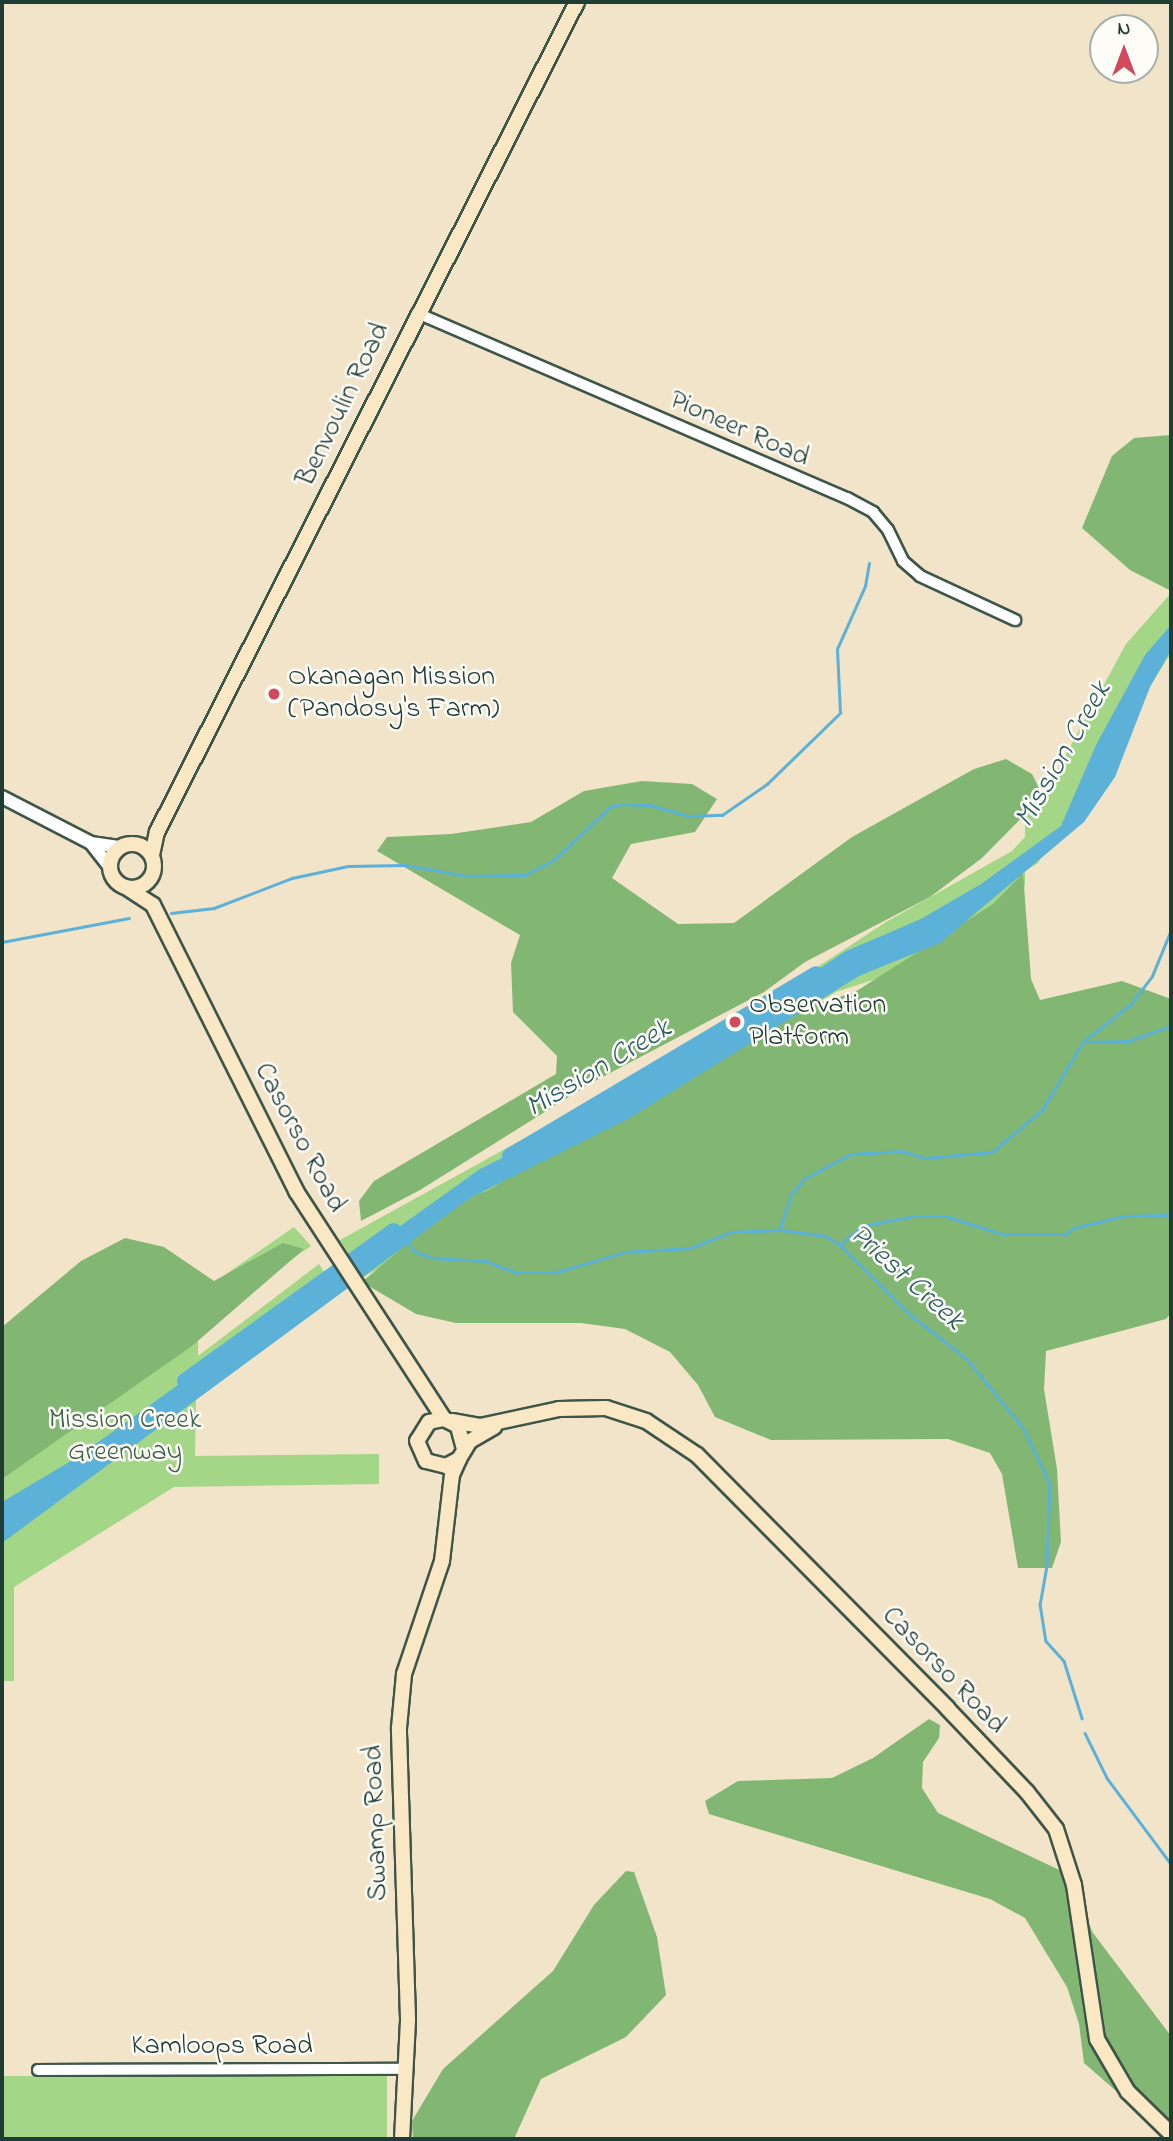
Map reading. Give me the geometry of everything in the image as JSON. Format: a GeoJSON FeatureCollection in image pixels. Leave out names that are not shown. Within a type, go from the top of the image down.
{"type":"FeatureCollection","features":[{"type":"Feature","properties":{"kind":"main road","name":"Benvoulin Road"},"geometry":{"type":"LineString","coordinates":[[152,855],[158,832],[417,313],[577,2]]}},
{"type":"Feature","properties":{"kind":"main road"},"geometry":{"type":"LineString","coordinates":[[153,905],[114,880],[109,866],[127,845],[158,832]]}},
{"type":"Feature","properties":{"kind":"main road"},"geometry":{"type":"LineString","coordinates":[[127,845],[152,855],[152,876],[141,886],[127,888]]}},
{"type":"Feature","properties":{"kind":"main road","name":"Casorso Road"},"geometry":{"type":"LineString","coordinates":[[152,876],[153,905],[296,1191],[419,1384],[448,1420],[468,1426],[509,1421],[559,1409],[606,1408],[646,1421],[697,1454],[1027,1792],[1056,1829],[1065,1850],[1074,1885],[1097,2039],[1128,2092],[1171,2134]]}},
{"type":"Feature","properties":{"kind":"main road","name":"Casorso Road"},"geometry":{"type":"LineString","coordinates":[[419,1384],[426,1408],[423,1427]]}},
{"type":"Feature","properties":{"kind":"main road"},"geometry":{"type":"LineString","coordinates":[[448,1420],[463,1433],[461,1454],[439,1466],[426,1461],[418,1448],[423,1427],[448,1420]]}},
{"type":"Feature","properties":{"kind":"main road","name":"Casorso Road"},"geometry":{"type":"LineString","coordinates":[[461,1454],[483,1432],[509,1421]]}},
{"type":"Feature","properties":{"kind":"main road","name":"Swamp Road"},"geometry":{"type":"LineString","coordinates":[[402,2139],[407,2069],[399,1728],[404,1674],[442,1561],[447,1512],[461,1454]]}},
{"type":"Feature","properties":{"kind":"main road","name":"Swamp Road"},"geometry":{"type":"LineString","coordinates":[[426,1461],[438,1475],[447,1512]]}},
{"type":"Feature","properties":{"kind":"street","name":"Pioneer Road"},"geometry":{"type":"LineString","coordinates":[[417,313],[847,498],[873,512],[888,530],[903,561],[920,576],[1015,620]]}},
{"type":"Feature","properties":{"kind":"street"},"geometry":{"type":"LineString","coordinates":[[2,797],[91,843],[127,845]]}},
{"type":"Feature","properties":{"kind":"street"},"geometry":{"type":"LineString","coordinates":[[91,843],[109,866]]}},
{"type":"Feature","properties":{"kind":"street","name":"Kamloops Road"},"geometry":{"type":"LineString","coordinates":[[38,2070],[407,2069]]}},
{"type":"Feature","properties":{"kind":"green space"},"geometry":{"type":"Polygon","coordinates":[[[1171,435],[1171,591],[1130,570],[1082,528],[1112,456],[1134,438],[1171,435]]]}},
{"type":"Feature","properties":{"kind":"green space"},"geometry":{"type":"Polygon","coordinates":[[[1171,593],[1171,653],[1038,863],[1025,871],[1025,886],[961,938],[888,975],[836,992],[364,1277],[340,1240],[726,1027],[886,922],[1012,851],[1025,837],[1025,817],[1052,780],[1126,644],[1171,593]]]}},
{"type":"Feature","properties":{"kind":"green space"},"geometry":{"type":"Polygon","coordinates":[[[1006,759],[1032,774],[1043,796],[982,858],[930,897],[805,962],[764,992],[591,1083],[420,1190],[361,1221],[359,1201],[374,1181],[556,1074],[557,1056],[513,1012],[511,963],[520,935],[377,851],[387,837],[451,834],[531,822],[584,791],[642,781],[692,784],[717,799],[695,832],[631,844],[612,878],[678,924],[734,923],[852,837],[974,769],[1006,759]]]}},
{"type":"Feature","properties":{"kind":"green space"},"geometry":{"type":"Polygon","coordinates":[[[1023,873],[1031,979],[1040,1000],[1122,981],[1171,999],[1171,1313],[1166,1319],[1046,1351],[1044,1389],[1057,1469],[1061,1542],[1052,1568],[1018,1568],[1002,1474],[990,1453],[948,1439],[771,1440],[715,1417],[698,1385],[670,1352],[625,1329],[581,1323],[456,1323],[416,1314],[362,1282],[458,1200],[487,1191],[783,1015],[855,992],[993,904],[1023,873]]]}},
{"type":"Feature","properties":{"kind":"green space","name":"Mission Creek Greenway"},"geometry":{"type":"Polygon","coordinates":[[[294,1227],[311,1246],[198,1324],[198,1356],[319,1264],[334,1287],[196,1395],[195,1456],[379,1454],[379,1484],[174,1487],[14,1587],[14,1681],[2,1681],[2,1450],[183,1304],[294,1227]]]}},
{"type":"Feature","properties":{"kind":"green space"},"geometry":{"type":"Polygon","coordinates":[[[125,1238],[164,1247],[214,1281],[283,1243],[304,1249],[192,1346],[2,1479],[2,1327],[81,1261],[125,1238]]]}},
{"type":"Feature","properties":{"kind":"green space"},"geometry":{"type":"Polygon","coordinates":[[[929,1719],[940,1725],[939,1738],[923,1762],[922,1788],[938,1813],[1068,1874],[1093,1933],[1171,2036],[1171,2139],[1084,2063],[1079,2024],[1067,1987],[1025,1918],[990,1899],[709,1814],[705,1801],[738,1781],[832,1778],[873,1758],[929,1719]]]}},
{"type":"Feature","properties":{"kind":"green space"},"geometry":{"type":"Polygon","coordinates":[[[626,1871],[634,1872],[657,1937],[666,1995],[626,2037],[541,2079],[514,2139],[413,2139],[412,2121],[443,2069],[553,1971],[594,1905],[626,1871]]]}},
{"type":"Feature","properties":{"kind":"green space"},"geometry":{"type":"Polygon","coordinates":[[[2,2076],[387,2076],[387,2139],[2,2139],[2,2076]]]}},
{"type":"Feature","properties":{"kind":"water","name":"Mission Creek"},"geometry":{"type":"Polygon","coordinates":[[[1171,625],[1171,650],[1150,687],[1115,777],[1084,822],[940,943],[859,976],[628,1119],[470,1198],[2,1543],[2,1502],[76,1458],[480,1169],[572,1123],[640,1077],[719,1037],[844,952],[921,919],[981,884],[1061,826],[1096,745],[1145,655],[1171,625]]]}},
{"type":"Feature","properties":{"kind":"waterway"},"geometry":{"type":"LineString","coordinates":[[171,913],[214,908],[292,878],[348,866],[405,865],[467,876],[525,875],[554,860],[610,807],[621,804],[650,805],[688,816],[722,815],[767,784],[840,713],[837,649],[865,586],[869,563]]}},
{"type":"Feature","properties":{"kind":"waterway"},"geometry":{"type":"LineString","coordinates":[[2,942],[129,918]]}},
{"type":"Feature","properties":{"kind":"waterway"},"geometry":{"type":"LineString","coordinates":[[780,1229],[791,1195],[804,1179],[851,1154],[902,1151],[925,1158],[992,1152],[1042,1110],[1083,1042],[1131,1004],[1152,976],[1171,930]]}},
{"type":"Feature","properties":{"kind":"waterway","name":"Mission Creek"},"geometry":{"type":"LineString","coordinates":[[510,1156],[816,974]]}},
{"type":"Feature","properties":{"kind":"waterway"},"geometry":{"type":"LineString","coordinates":[[1083,1042],[1129,1041],[1171,1026]]}},
{"type":"Feature","properties":{"kind":"waterway"},"geometry":{"type":"LineString","coordinates":[[840,1245],[862,1226],[909,1217],[948,1217],[1005,1235],[1065,1235],[1073,1228],[1124,1216],[1171,1215]]}},
{"type":"Feature","properties":{"kind":"waterway","name":"Priest Creek"},"geometry":{"type":"LineString","coordinates":[[407,1239],[414,1251],[432,1258],[486,1261],[518,1273],[554,1273],[625,1252],[690,1248],[731,1232],[780,1230],[826,1236],[840,1245],[912,1316],[967,1359],[1024,1429],[1050,1484],[1047,1566],[1040,1604],[1046,1641],[1064,1661],[1082,1718]]}},
{"type":"Feature","properties":{"kind":"waterway","name":"Mission Creek"},"geometry":{"type":"LineString","coordinates":[[185,1381],[394,1231]]}},
{"type":"Feature","properties":{"kind":"waterway","name":"Priest Creek"},"geometry":{"type":"LineString","coordinates":[[1085,1733],[1107,1778],[1171,1864]]}},
{"type":"Feature","properties":{"kind":"place","name":"Okanagan Mission (Pandosy's Farm)"},"geometry":{"type":"Point","coordinates":[274,694]}},
{"type":"Feature","properties":{"kind":"place","name":"Observation Platform"},"geometry":{"type":"Point","coordinates":[735,1022]}}]}
